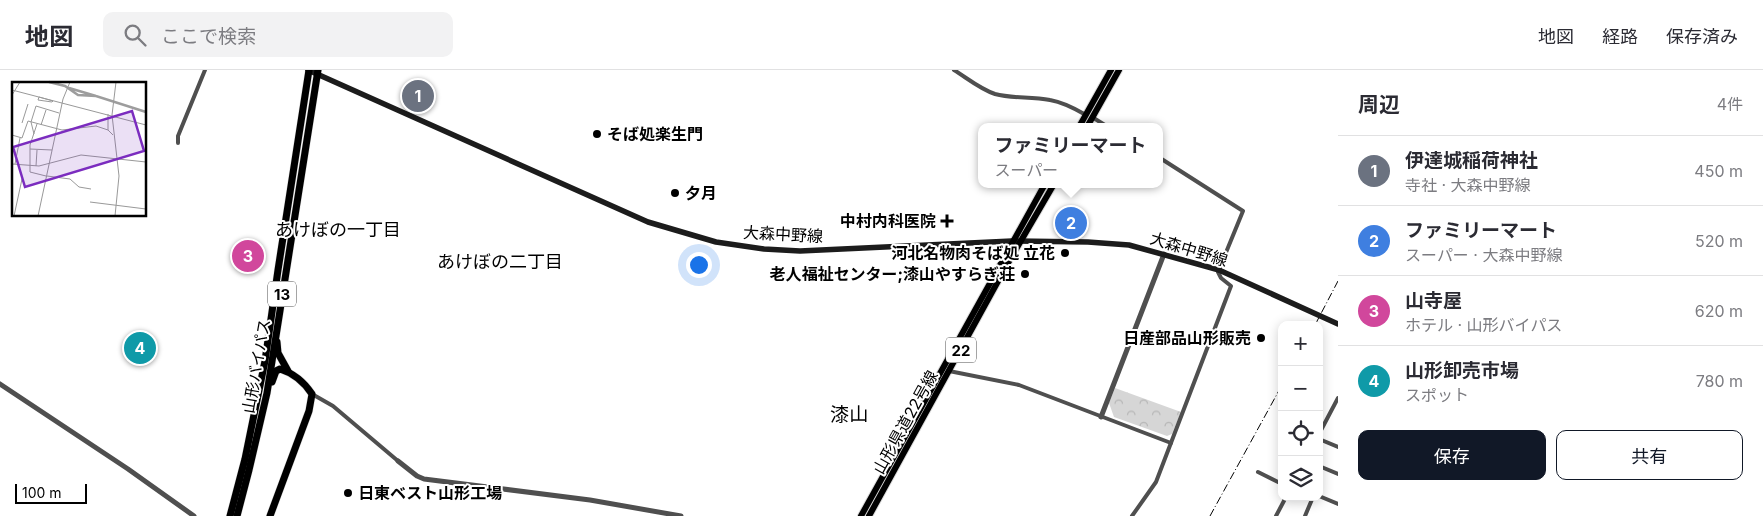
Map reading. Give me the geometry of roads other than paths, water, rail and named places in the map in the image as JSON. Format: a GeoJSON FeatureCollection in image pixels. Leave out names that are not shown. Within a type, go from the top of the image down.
{"type":"FeatureCollection","features":[{"type":"Feature","properties":{"kind":"highway","name":"山形バイパス"},"geometry":{"type":"LineString","coordinates":[[230,516],[245,459],[265,361],[309,70]]}},
{"type":"Feature","properties":{"kind":"highway","name":"山形バイパス"},"geometry":{"type":"LineString","coordinates":[[237,516],[266,393],[317,72]]}},
{"type":"Feature","properties":{"kind":"highway"},"geometry":{"type":"LineString","coordinates":[[285,273],[285,292],[277,347],[278,353],[288,372]]}},
{"type":"Feature","properties":{"kind":"highway"},"geometry":{"type":"LineString","coordinates":[[260,422],[267,404],[272,378],[276,371],[280,369],[299,379],[312,394],[308,411],[270,516]]}},
{"type":"Feature","properties":{"kind":"main road","name":"大森中野線"},"geometry":{"type":"LineString","coordinates":[[309,70],[648,222],[716,242],[764,249],[800,251],[1012,241],[1088,242],[1129,245],[1219,270],[1338,324]]}},
{"type":"Feature","properties":{"kind":"main road"},"geometry":{"type":"LineString","coordinates":[[1088,123],[1089,116],[1111,70]]}},
{"type":"Feature","properties":{"kind":"main road"},"geometry":{"type":"LineString","coordinates":[[1083,123],[1119,70]]}},
{"type":"Feature","properties":{"kind":"main road","name":"山形県道22号線"},"geometry":{"type":"LineString","coordinates":[[861,516],[1043,188]]}},
{"type":"Feature","properties":{"kind":"main road","name":"山形県道22号線"},"geometry":{"type":"LineString","coordinates":[[869,516],[1052,188]]}},
{"type":"Feature","properties":{"kind":"street"},"geometry":{"type":"LineString","coordinates":[[178,143],[178,136],[205,70]]}},
{"type":"Feature","properties":{"kind":"street"},"geometry":{"type":"LineString","coordinates":[[954,70],[994,94],[1014,98],[1049,100],[1071,106],[1101,123]]}},
{"type":"Feature","properties":{"kind":"street"},"geometry":{"type":"LineString","coordinates":[[1132,516],[1156,482],[1231,286],[1221,278],[1218,272],[1243,211],[1163,160]]}},
{"type":"Feature","properties":{"kind":"street"},"geometry":{"type":"LineString","coordinates":[[1100,416],[1164,254]]}},
{"type":"Feature","properties":{"kind":"street"},"geometry":{"type":"LineString","coordinates":[[950,371],[1019,385],[1171,443]]}},
{"type":"Feature","properties":{"kind":"street"},"geometry":{"type":"LineString","coordinates":[[0,384],[128,469],[194,516]]}},
{"type":"Feature","properties":{"kind":"street"},"geometry":{"type":"LineString","coordinates":[[312,394],[333,406],[416,476],[424,479],[590,500],[681,516]]}},
{"type":"Feature","properties":{"kind":"street"},"geometry":{"type":"LineString","coordinates":[[1323,426],[1338,398]]}},
{"type":"Feature","properties":{"kind":"street"},"geometry":{"type":"LineString","coordinates":[[1323,441],[1338,447]]}},
{"type":"Feature","properties":{"kind":"street"},"geometry":{"type":"LineString","coordinates":[[1323,468],[1338,474]]}},
{"type":"Feature","properties":{"kind":"street"},"geometry":{"type":"LineString","coordinates":[[1258,472],[1278,482]]}},
{"type":"Feature","properties":{"kind":"street"},"geometry":{"type":"LineString","coordinates":[[1323,498],[1338,504]]}},
{"type":"Feature","properties":{"kind":"street"},"geometry":{"type":"LineString","coordinates":[[1276,516],[1284,501]]}},
{"type":"Feature","properties":{"kind":"street"},"geometry":{"type":"LineString","coordinates":[[1305,516],[1311,501]]}},
{"type":"Feature","properties":{"kind":"railway"},"geometry":{"type":"LineString","coordinates":[[1317,321],[1338,281]]}},
{"type":"Feature","properties":{"kind":"railway"},"geometry":{"type":"LineString","coordinates":[[1210,516],[1278,392]]}},
{"type":"Feature","properties":{"kind":"place","name":"伊達城稲荷神社"},"geometry":{"type":"Point","coordinates":[418,96]}},
{"type":"Feature","properties":{"kind":"place","name":"そば処楽生門"},"geometry":{"type":"Point","coordinates":[597,134]}},
{"type":"Feature","properties":{"kind":"place","name":"夕月"},"geometry":{"type":"Point","coordinates":[675,193]}},
{"type":"Feature","properties":{"kind":"place","name":"中村内科医院"},"geometry":{"type":"Point","coordinates":[947,221]}},
{"type":"Feature","properties":{"kind":"place","name":"ファミリーマート"},"geometry":{"type":"Point","coordinates":[1071,223]}},
{"type":"Feature","properties":{"kind":"place","name":"河北名物肉そば処 立花"},"geometry":{"type":"Point","coordinates":[1065,253]}},
{"type":"Feature","properties":{"kind":"place","name":"山寺屋"},"geometry":{"type":"Point","coordinates":[248,256]}},
{"type":"Feature","properties":{"kind":"place","name":"老人福祉センター;漆山やすらぎ荘"},"geometry":{"type":"Point","coordinates":[1025,274]}},
{"type":"Feature","properties":{"kind":"place","name":"日産部品山形販売"},"geometry":{"type":"Point","coordinates":[1261,338]}},
{"type":"Feature","properties":{"kind":"place","name":"山形卸売市場"},"geometry":{"type":"Point","coordinates":[140,348]}},
{"type":"Feature","properties":{"kind":"place","name":"日東ベスト山形工場"},"geometry":{"type":"Point","coordinates":[348,493]}},
{"type":"Feature","properties":{"kind":"district","name":"あけぼの一丁目"},"geometry":{"type":"Point","coordinates":[338,229]}},
{"type":"Feature","properties":{"kind":"district","name":"あけぼの二丁目"},"geometry":{"type":"Point","coordinates":[500,261]}},
{"type":"Feature","properties":{"kind":"district","name":"漆山"},"geometry":{"type":"Point","coordinates":[849,414]}}]}
